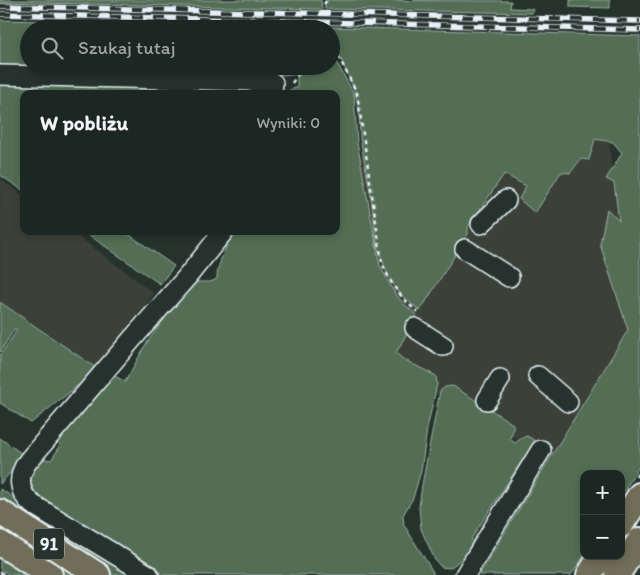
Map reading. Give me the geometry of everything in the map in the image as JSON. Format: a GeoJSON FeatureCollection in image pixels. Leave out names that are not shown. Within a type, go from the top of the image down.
{"type":"FeatureCollection","features":[{"type":"Feature","properties":{"kind":"main road"},"geometry":{"type":"LineString","coordinates":[[625,519],[640,495]]}},
{"type":"Feature","properties":{"kind":"main road","name":"91"},"geometry":{"type":"LineString","coordinates":[[0,512],[98,575]]}},
{"type":"Feature","properties":{"kind":"main road","name":"91"},"geometry":{"type":"LineString","coordinates":[[0,543],[50,575]]}},
{"type":"Feature","properties":{"kind":"main road"},"geometry":{"type":"LineString","coordinates":[[618,575],[636,547]]}},
{"type":"Feature","properties":{"kind":"main road"},"geometry":{"type":"LineString","coordinates":[[589,575],[598,560]]}},
{"type":"Feature","properties":{"kind":"street"},"geometry":{"type":"LineString","coordinates":[[0,75],[248,81],[272,88]]}},
{"type":"Feature","properties":{"kind":"street"},"geometry":{"type":"LineString","coordinates":[[481,224],[506,200]]}},
{"type":"Feature","properties":{"kind":"street"},"geometry":{"type":"LineString","coordinates":[[150,575],[32,504],[23,494],[22,474],[28,461],[187,277],[221,235]]}},
{"type":"Feature","properties":{"kind":"street"},"geometry":{"type":"LineString","coordinates":[[465,249],[509,277]]}},
{"type":"Feature","properties":{"kind":"street"},"geometry":{"type":"LineString","coordinates":[[419,322],[443,346]]}},
{"type":"Feature","properties":{"kind":"street"},"geometry":{"type":"LineString","coordinates":[[538,376],[568,402]]}},
{"type":"Feature","properties":{"kind":"street"},"geometry":{"type":"LineString","coordinates":[[487,400],[500,380]]}},
{"type":"Feature","properties":{"kind":"street"},"geometry":{"type":"LineString","coordinates":[[465,575],[541,450]]}},
{"type":"Feature","properties":{"kind":"path"},"geometry":{"type":"LineString","coordinates":[[322,0],[324,4],[327,0]]}},
{"type":"Feature","properties":{"kind":"path"},"geometry":{"type":"LineString","coordinates":[[340,60],[357,94],[382,263],[388,278],[419,322]]}},
{"type":"Feature","properties":{"kind":"path"},"geometry":{"type":"LineString","coordinates":[[292,84],[297,75]]}},
{"type":"Feature","properties":{"kind":"path"},"geometry":{"type":"LineString","coordinates":[[0,572],[5,575]]}},
{"type":"Feature","properties":{"kind":"shaded area"},"geometry":{"type":"Polygon","coordinates":[[[385,135],[608,137],[619,222],[628,330],[550,458],[380,363],[343,172],[385,135]]]}},
{"type":"Feature","properties":{"kind":"shaded area"},"geometry":{"type":"Polygon","coordinates":[[[0,179],[20,193],[20,235],[76,235],[154,293],[96,368],[0,301],[0,179]]]}},
{"type":"Feature","properties":{"kind":"green space"},"geometry":{"type":"Polygon","coordinates":[[[0,0],[321,0],[322,9],[0,2],[0,0]]]}},
{"type":"Feature","properties":{"kind":"green space"},"geometry":{"type":"Polygon","coordinates":[[[328,0],[511,1],[510,8],[533,9],[532,13],[325,9],[325,4],[328,0]]]}},
{"type":"Feature","properties":{"kind":"green space"},"geometry":{"type":"Polygon","coordinates":[[[570,0],[610,0],[610,8],[570,7],[570,0]]]}},
{"type":"Feature","properties":{"kind":"green space"},"geometry":{"type":"Polygon","coordinates":[[[0,20],[20,20],[20,68],[0,68],[0,20]]]}},
{"type":"Feature","properties":{"kind":"green space"},"geometry":{"type":"Polygon","coordinates":[[[340,27],[640,36],[640,465],[625,489],[625,470],[580,470],[581,560],[571,575],[479,575],[628,330],[600,244],[607,209],[619,221],[614,183],[606,179],[622,153],[613,142],[595,139],[589,160],[581,159],[570,173],[561,172],[535,213],[519,199],[526,186],[504,174],[468,227],[468,234],[420,311],[400,294],[389,278],[377,246],[371,197],[360,138],[359,110],[355,92],[340,57],[340,27]]]}},
{"type":"Feature","properties":{"kind":"green space"},"geometry":{"type":"Polygon","coordinates":[[[340,68],[354,94],[357,142],[380,266],[396,295],[417,315],[396,353],[403,359],[436,376],[437,384],[427,429],[421,471],[413,498],[403,515],[404,525],[433,572],[433,575],[161,575],[38,500],[31,487],[31,474],[40,458],[51,460],[59,448],[62,432],[111,376],[125,382],[146,344],[191,282],[210,282],[217,279],[220,261],[232,235],[340,235],[340,90],[290,90],[297,88],[297,77],[300,75],[340,75],[340,68]]]}},
{"type":"Feature","properties":{"kind":"green space"},"geometry":{"type":"Polygon","coordinates":[[[0,82],[248,88],[253,90],[20,90],[20,188],[0,175],[0,82]]]}},
{"type":"Feature","properties":{"kind":"green space"},"geometry":{"type":"Polygon","coordinates":[[[89,235],[130,235],[174,266],[160,284],[89,235]]]}},
{"type":"Feature","properties":{"kind":"green space"},"geometry":{"type":"Polygon","coordinates":[[[0,302],[96,368],[86,379],[31,423],[0,403],[0,355],[17,330],[15,328],[0,352],[0,302]]]}},
{"type":"Feature","properties":{"kind":"green space"},"geometry":{"type":"Polygon","coordinates":[[[453,386],[513,424],[510,439],[515,443],[527,436],[537,444],[532,455],[527,453],[471,539],[477,544],[450,568],[441,567],[435,560],[421,529],[419,507],[440,391],[445,387],[453,386]]]}},
{"type":"Feature","properties":{"kind":"green space"},"geometry":{"type":"Polygon","coordinates":[[[0,438],[25,456],[0,484],[0,438]]]}},
{"type":"Feature","properties":{"kind":"green space"},"geometry":{"type":"Polygon","coordinates":[[[0,489],[139,575],[113,575],[0,503],[0,489]]]}},
{"type":"Feature","properties":{"kind":"green space"},"geometry":{"type":"Polygon","coordinates":[[[0,520],[84,575],[64,575],[0,532],[0,520]]]}},
{"type":"Feature","properties":{"kind":"green space"},"geometry":{"type":"Polygon","coordinates":[[[0,552],[34,575],[10,575],[0,569],[0,552]]]}},
{"type":"Feature","properties":{"kind":"railway"},"geometry":{"type":"LineString","coordinates":[[0,6],[640,21]]}},
{"type":"Feature","properties":{"kind":"railway"},"geometry":{"type":"LineString","coordinates":[[0,14],[240,20]]}},
{"type":"Feature","properties":{"kind":"railway"},"geometry":{"type":"LineString","coordinates":[[340,22],[640,30]]}}]}
